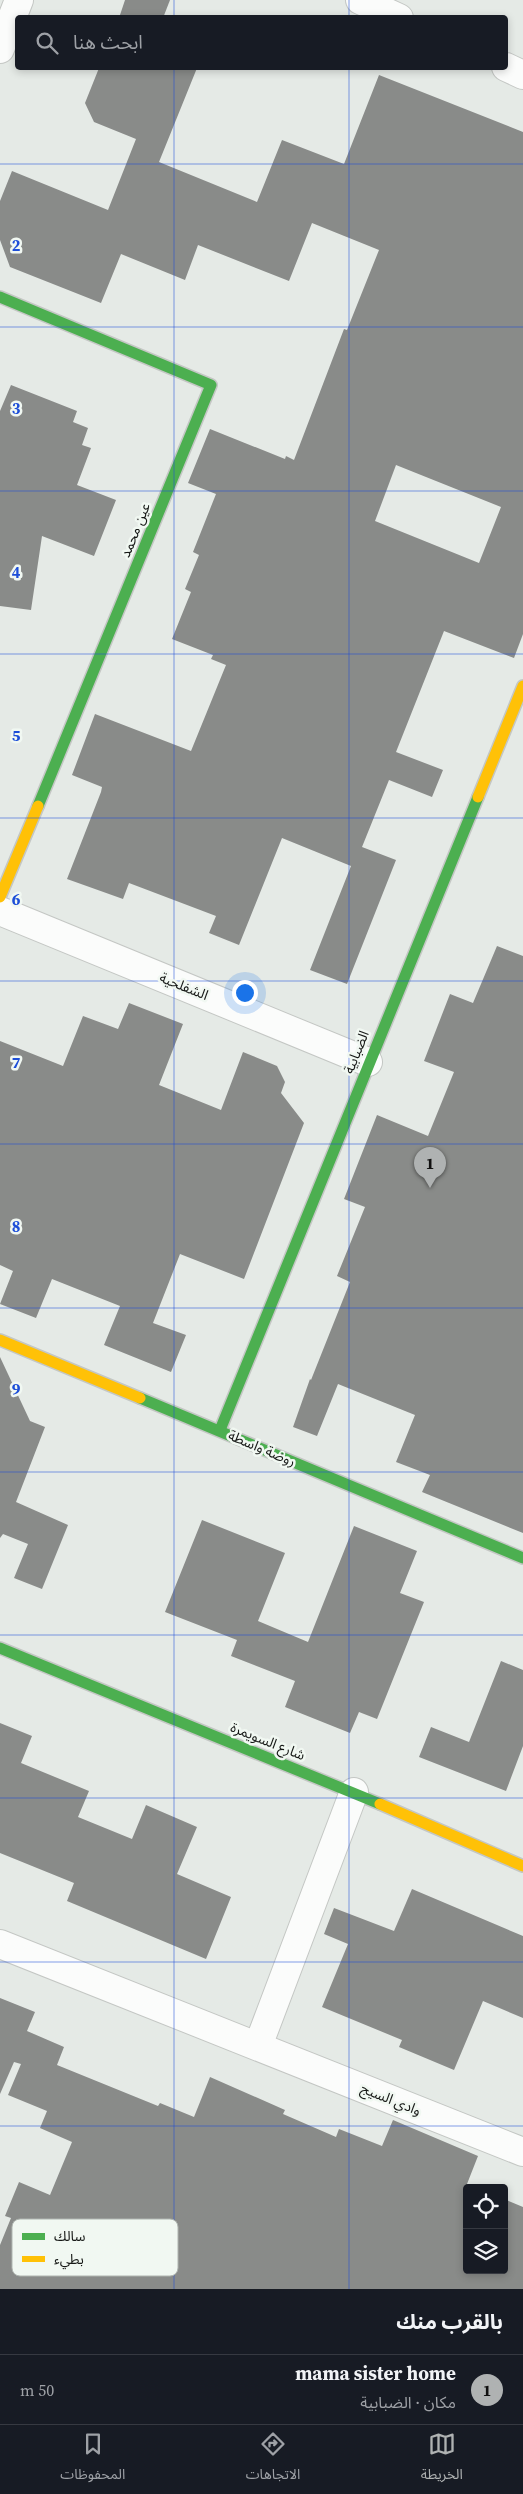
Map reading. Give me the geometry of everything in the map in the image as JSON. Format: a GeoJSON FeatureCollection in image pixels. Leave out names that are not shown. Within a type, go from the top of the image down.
{"type":"FeatureCollection","features":[{"type":"Feature","properties":{"kind":"street"},"geometry":{"type":"LineString","coordinates":[[0,49],[19,0]]}},
{"type":"Feature","properties":{"kind":"street"},"geometry":{"type":"LineString","coordinates":[[360,0],[392,15]]}},
{"type":"Feature","properties":{"kind":"street"},"geometry":{"type":"LineString","coordinates":[[508,67],[523,74]]}},
{"type":"Feature","properties":{"kind":"street","name":"عين محمد"},"geometry":{"type":"LineString","coordinates":[[0,297],[211,385],[0,897]]}},
{"type":"Feature","properties":{"kind":"street","name":"الضبابية"},"geometry":{"type":"LineString","coordinates":[[220,1430],[368,1062],[523,686]]}},
{"type":"Feature","properties":{"kind":"street","name":"الشفلحية"},"geometry":{"type":"LineString","coordinates":[[0,911],[368,1062]]}},
{"type":"Feature","properties":{"kind":"street","name":"روضة واسطة"},"geometry":{"type":"LineString","coordinates":[[0,1340],[220,1430],[523,1558]]}},
{"type":"Feature","properties":{"kind":"street","name":"شارع السويمرة"},"geometry":{"type":"LineString","coordinates":[[0,1648],[354,1792],[523,1866]]}},
{"type":"Feature","properties":{"kind":"street"},"geometry":{"type":"LineString","coordinates":[[258,2046],[354,1792]]}},
{"type":"Feature","properties":{"kind":"street","name":"وادي السيج"},"geometry":{"type":"LineString","coordinates":[[0,1944],[523,2152]]}},
{"type":"Feature","properties":{"kind":"building"},"geometry":{"type":"Polygon","coordinates":[[[125,0],[170,0],[164,15],[120,15],[125,0]]]}},
{"type":"Feature","properties":{"kind":"building"},"geometry":{"type":"Polygon","coordinates":[[[98,70],[196,70],[159,162],[257,202],[282,140],[344,164],[379,75],[523,132],[523,634],[514,658],[444,631],[396,752],[443,770],[432,797],[389,780],[362,847],[396,860],[347,984],[310,970],[351,866],[282,838],[239,945],[209,933],[216,916],[129,883],[123,899],[67,879],[102,787],[72,775],[95,714],[191,751],[226,665],[211,659],[213,655],[172,639],[191,592],[185,589],[199,555],[193,552],[216,494],[188,483],[210,429],[285,459],[286,456],[294,460],[344,329],[347,330],[379,250],[312,223],[289,281],[198,245],[185,280],[121,254],[101,303],[10,267],[0,240],[0,201],[12,171],[108,210],[136,139],[94,122],[85,103],[98,70]],[[396,465],[375,521],[479,563],[501,507],[396,465]]]}},
{"type":"Feature","properties":{"kind":"building"},"geometry":{"type":"Polygon","coordinates":[[[11,385],[77,411],[73,422],[88,428],[82,445],[91,448],[77,485],[116,500],[94,556],[42,536],[31,610],[0,606],[0,411],[11,385]]]}},
{"type":"Feature","properties":{"kind":"building"},"geometry":{"type":"Polygon","coordinates":[[[497,946],[523,956],[523,1533],[422,1492],[430,1475],[396,1462],[415,1415],[338,1384],[317,1436],[293,1427],[310,1379],[350,1282],[337,1276],[365,1207],[344,1199],[377,1115],[428,1136],[454,1072],[424,1061],[450,994],[473,1003],[497,946]]]}},
{"type":"Feature","properties":{"kind":"building"},"geometry":{"type":"Polygon","coordinates":[[[129,1003],[183,1024],[159,1085],[221,1110],[243,1052],[277,1066],[285,1082],[281,1093],[304,1123],[244,1279],[180,1254],[153,1323],[186,1335],[171,1372],[104,1345],[120,1306],[52,1279],[36,1318],[0,1304],[13,1271],[0,1265],[0,1041],[63,1066],[83,1016],[118,1029],[129,1003]]]}},
{"type":"Feature","properties":{"kind":"building"},"geometry":{"type":"Polygon","coordinates":[[[0,1357],[30,1421],[45,1427],[16,1502],[68,1525],[42,1589],[14,1578],[28,1544],[3,1534],[0,1538],[0,1357]]]}},
{"type":"Feature","properties":{"kind":"building"},"geometry":{"type":"Polygon","coordinates":[[[202,1520],[285,1553],[258,1621],[308,1642],[354,1526],[417,1551],[400,1593],[424,1602],[377,1719],[359,1712],[350,1733],[285,1707],[295,1681],[231,1656],[237,1640],[165,1612],[202,1520]]]}},
{"type":"Feature","properties":{"kind":"building"},"geometry":{"type":"Polygon","coordinates":[[[501,1661],[523,1670],[523,1746],[506,1791],[419,1757],[431,1727],[469,1742],[501,1661]]]}},
{"type":"Feature","properties":{"kind":"building"},"geometry":{"type":"Polygon","coordinates":[[[0,1723],[32,1736],[21,1763],[89,1791],[78,1817],[132,1839],[146,1805],[197,1827],[177,1874],[231,1897],[206,1959],[67,1901],[74,1883],[0,1853],[0,1723]]]}},
{"type":"Feature","properties":{"kind":"building"},"geometry":{"type":"Polygon","coordinates":[[[412,1889],[523,1936],[523,2018],[483,2001],[454,2070],[399,2047],[402,2040],[322,2007],[348,1944],[324,1934],[334,1908],[394,1931],[412,1889]]]}},
{"type":"Feature","properties":{"kind":"building"},"geometry":{"type":"Polygon","coordinates":[[[0,1998],[35,2012],[27,2031],[64,2047],[57,2065],[158,2106],[160,2103],[194,2117],[210,2077],[285,2110],[283,2114],[336,2137],[339,2129],[382,2146],[393,2120],[478,2156],[467,2184],[463,2184],[463,2274],[508,2274],[508,2201],[523,2207],[523,2289],[0,2289],[0,2245],[11,2218],[5,2216],[19,2182],[50,2195],[72,2142],[40,2128],[47,2111],[8,2095],[21,2064],[14,2062],[0,2094],[0,1998]]]}},
{"type":"Feature","properties":{"kind":"traffic: fast"},"geometry":{"type":"LineString","coordinates":[[0,297],[211,385],[38,806]]}},
{"type":"Feature","properties":{"kind":"traffic: fast"},"geometry":{"type":"LineString","coordinates":[[220,1430],[478,797]]}},
{"type":"Feature","properties":{"kind":"traffic: fast"},"geometry":{"type":"LineString","coordinates":[[140,1398],[523,1558]]}},
{"type":"Feature","properties":{"kind":"traffic: fast"},"geometry":{"type":"LineString","coordinates":[[0,1648],[380,1804]]}},
{"type":"Feature","properties":{"kind":"traffic: slow"},"geometry":{"type":"LineString","coordinates":[[478,797],[523,686]]}},
{"type":"Feature","properties":{"kind":"traffic: slow"},"geometry":{"type":"LineString","coordinates":[[0,897],[38,806]]}},
{"type":"Feature","properties":{"kind":"traffic: slow"},"geometry":{"type":"LineString","coordinates":[[0,1340],[140,1398]]}},
{"type":"Feature","properties":{"kind":"traffic: slow"},"geometry":{"type":"LineString","coordinates":[[380,1804],[523,1866]]}},
{"type":"Feature","properties":{"kind":"place","name":"mama sister home"},"geometry":{"type":"Point","coordinates":[430,1188]}}]}
